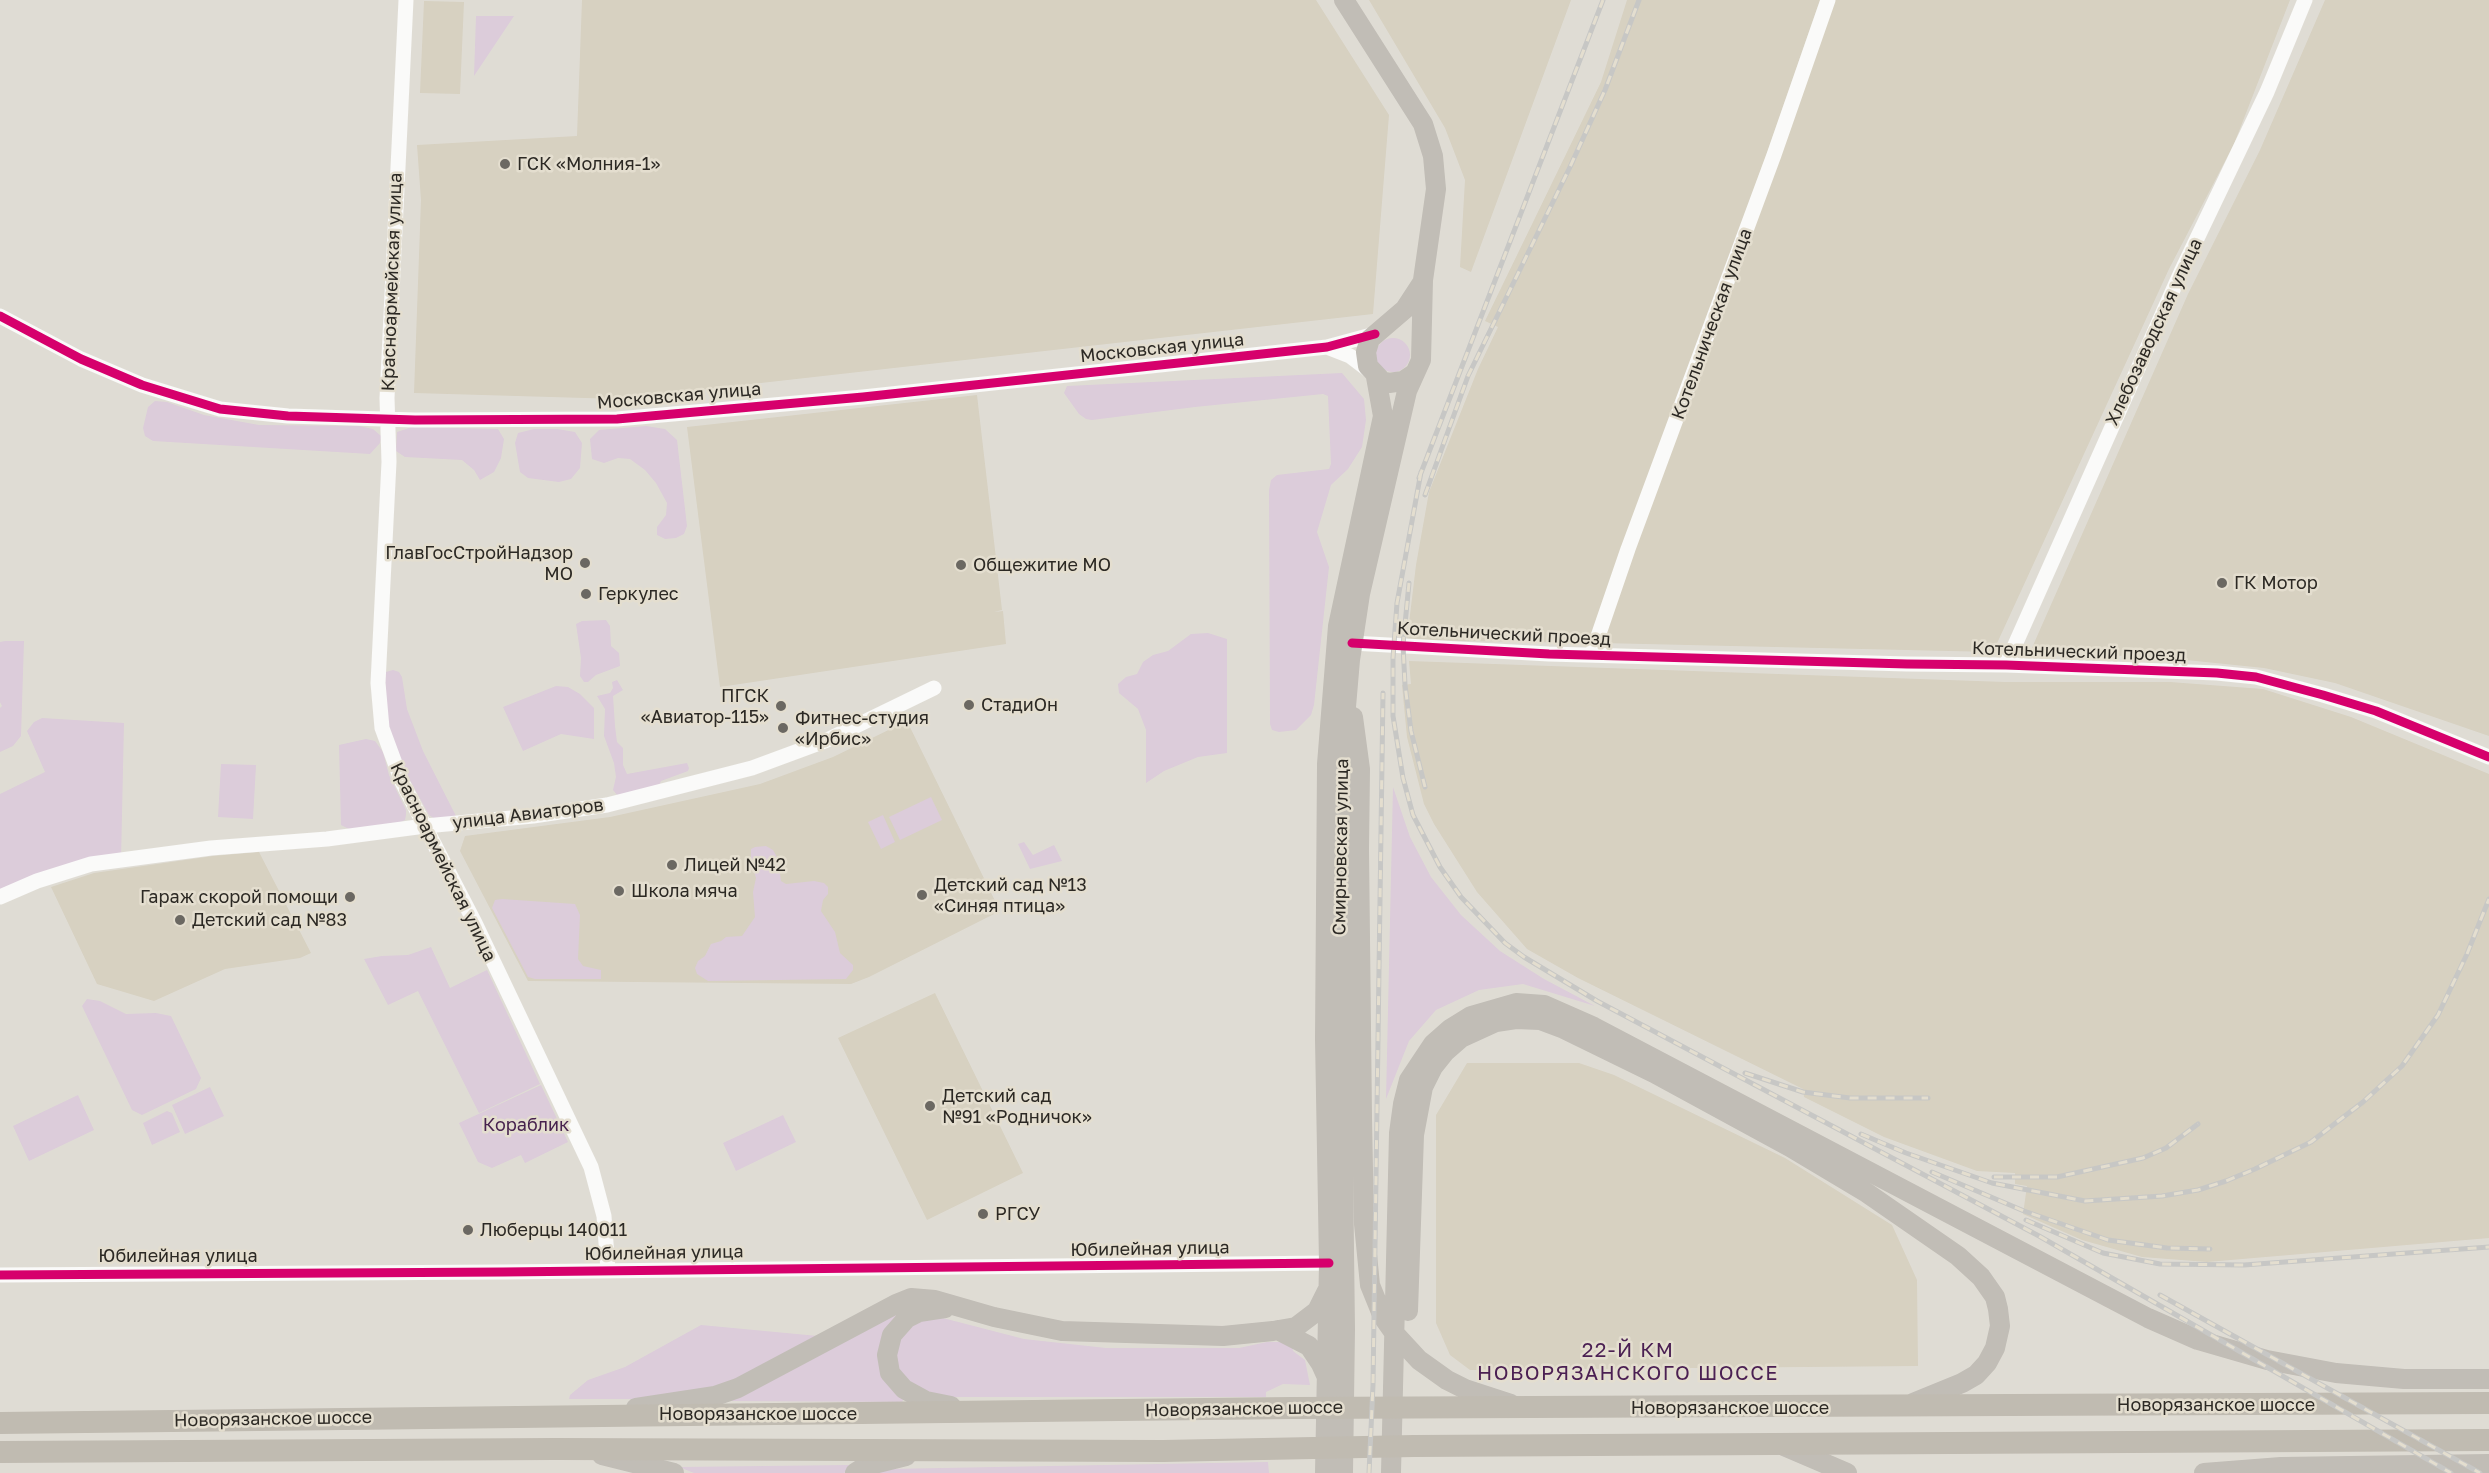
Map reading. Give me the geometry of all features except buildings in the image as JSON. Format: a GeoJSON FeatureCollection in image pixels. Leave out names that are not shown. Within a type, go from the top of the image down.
{"type":"FeatureCollection","features":[{"type":"Feature","properties":{"kind":"highway","name":"Новорязанское шоссе"},"geometry":{"type":"LineString","coordinates":[[0,1423],[610,1414],[1001,1413],[1414,1407],[1902,1407],[2489,1403]]}},
{"type":"Feature","properties":{"kind":"highway","name":"Новорязанское шоссе"},"geometry":{"type":"LineString","coordinates":[[0,1452],[555,1449],[1163,1451],[1293,1447],[2485,1440]]}},
{"type":"Feature","properties":{"kind":"main road","name":"Смирновская улица"},"geometry":{"type":"LineString","coordinates":[[1337,1329],[1341,765],[1348,679],[1360,594],[1379,507],[1407,391],[1421,360],[1424,280],[1436,189],[1433,156],[1423,124],[1344,0]]}},
{"type":"Feature","properties":{"kind":"main road","name":"Смирновская улица"},"geometry":{"type":"LineString","coordinates":[[1337,1329],[1328,1287],[1324,1017],[1327,764],[1338,626],[1383,417],[1373,375],[1368,366],[1367,345],[1378,332],[1405,309],[1424,280]]}},
{"type":"Feature","properties":{"kind":"main road"},"geometry":{"type":"LineString","coordinates":[[1378,332],[1395,327],[1408,331],[1420,346]]}},
{"type":"Feature","properties":{"kind":"main road"},"geometry":{"type":"LineString","coordinates":[[1373,375],[1382,381],[1396,383],[1410,378],[1415,373]]}},
{"type":"Feature","properties":{"kind":"main road"},"geometry":{"type":"LineString","coordinates":[[1348,679],[1360,769],[1364,1224],[1367,1266],[1372,1292],[1383,1317],[1400,1341],[1419,1360],[1465,1389],[1522,1408]]}},
{"type":"Feature","properties":{"kind":"main road"},"geometry":{"type":"LineString","coordinates":[[1391,1473],[1399,1132],[1402,1104],[1409,1080],[1432,1044],[1471,1016],[1516,1003],[1544,1005],[1594,1027],[2148,1318],[2198,1340],[2268,1360],[2336,1373],[2404,1379],[2489,1379]]}},
{"type":"Feature","properties":{"kind":"main road"},"geometry":{"type":"LineString","coordinates":[[1405,1473],[1404,1396],[1414,1135],[1423,1087],[1433,1067],[1461,1038],[1496,1022],[1516,1019],[1540,1020],[1564,1029],[1654,1073],[1790,1147],[1867,1193],[1958,1256],[1981,1277],[1995,1297],[1998,1309],[1999,1339],[1987,1363],[1976,1375],[1962,1383],[1902,1407]]}},
{"type":"Feature","properties":{"kind":"main road"},"geometry":{"type":"LineString","coordinates":[[610,1414],[714,1396],[738,1388],[911,1298],[935,1300],[994,1317],[1062,1331],[1223,1336],[1296,1327],[1307,1319],[1323,1301],[1328,1287]]}},
{"type":"Feature","properties":{"kind":"main road"},"geometry":{"type":"LineString","coordinates":[[960,1307],[919,1312],[898,1325],[888,1344],[890,1373],[904,1389],[926,1401],[1001,1413]]}},
{"type":"Feature","properties":{"kind":"main road"},"geometry":{"type":"LineString","coordinates":[[1329,1471],[1327,1378],[1337,1329]]}},
{"type":"Feature","properties":{"kind":"main road"},"geometry":{"type":"LineString","coordinates":[[1329,1471],[1337,1329]]}},
{"type":"Feature","properties":{"kind":"main road"},"geometry":{"type":"LineString","coordinates":[[1278,1330],[1309,1346],[1327,1378]]}},
{"type":"Feature","properties":{"kind":"main road"},"geometry":{"type":"LineString","coordinates":[[1776,1443],[1847,1473]]}},
{"type":"Feature","properties":{"kind":"main road"},"geometry":{"type":"LineString","coordinates":[[555,1449],[600,1455],[674,1473]]}},
{"type":"Feature","properties":{"kind":"main road"},"geometry":{"type":"LineString","coordinates":[[855,1473],[866,1466],[885,1460],[936,1450]]}},
{"type":"Feature","properties":{"kind":"main road"},"geometry":{"type":"LineString","coordinates":[[2204,1473],[2281,1467],[2489,1464]]}},
{"type":"Feature","properties":{"kind":"street","name":"Красноармейская улица"},"geometry":{"type":"LineString","coordinates":[[406,0],[387,418],[390,429],[379,708],[382,728],[402,783],[475,922],[591,1167],[604,1216],[608,1270]]}},
{"type":"Feature","properties":{"kind":"street","name":"Котельническая улица"},"geometry":{"type":"LineString","coordinates":[[1594,648],[1628,549],[1774,155],[1828,0]]}},
{"type":"Feature","properties":{"kind":"street","name":"Хлебозаводская улица"},"geometry":{"type":"LineString","coordinates":[[2006,664],[2176,282],[2267,92],[2305,0]]}},
{"type":"Feature","properties":{"kind":"street","name":"Московская улица"},"geometry":{"type":"LineString","coordinates":[[0,316],[81,359],[142,385],[220,409],[288,416],[387,418],[617,419],[863,397],[1327,347],[1378,332]]}},
{"type":"Feature","properties":{"kind":"street"},"geometry":{"type":"LineString","coordinates":[[1327,347],[1350,356],[1373,375]]}},
{"type":"Feature","properties":{"kind":"street","name":"Котельнический проезд"},"geometry":{"type":"LineString","coordinates":[[1352,642],[1549,654],[1653,655],[1907,664],[2006,664],[2206,672],[2256,677],[2376,711],[2489,757]]}},
{"type":"Feature","properties":{"kind":"street","name":"Котельнический проезд"},"geometry":{"type":"LineString","coordinates":[[1482,649],[1549,646],[1594,648],[1653,655]]}},
{"type":"Feature","properties":{"kind":"street","name":"улица Авиаторов"},"geometry":{"type":"LineString","coordinates":[[0,897],[37,881],[91,864],[211,848],[327,839],[425,826],[533,816],[607,805],[705,782],[752,768],[825,741],[934,688]]}},
{"type":"Feature","properties":{"kind":"street","name":"Юбилейная улица"},"geometry":{"type":"LineString","coordinates":[[0,1275],[1329,1263]]}},
{"type":"Feature","properties":{"kind":"shaded area"},"geometry":{"type":"Polygon","coordinates":[[[582,0],[1316,0],[1389,115],[1373,314],[619,399],[414,393],[421,200],[417,145],[577,136],[582,0]]]}},
{"type":"Feature","properties":{"kind":"shaded area"},"geometry":{"type":"Polygon","coordinates":[[[1369,0],[1571,0],[1471,272],[1460,267],[1465,180],[1445,128],[1369,0]]]}},
{"type":"Feature","properties":{"kind":"shaded area"},"geometry":{"type":"Polygon","coordinates":[[[1627,0],[1820,0],[1767,153],[1588,643],[1407,640],[1416,565],[1429,492],[1478,369],[1498,327],[1485,321],[1601,82],[1627,0]]]}},
{"type":"Feature","properties":{"kind":"shaded area"},"geometry":{"type":"Polygon","coordinates":[[[1834,0],[2290,0],[2234,144],[2169,269],[1993,652],[1601,643],[1834,0]]]}},
{"type":"Feature","properties":{"kind":"shaded area"},"geometry":{"type":"Polygon","coordinates":[[[2325,0],[2489,0],[2489,736],[2335,683],[2264,668],[2186,660],[2031,650],[2188,294],[2260,150],[2325,0]]]}},
{"type":"Feature","properties":{"kind":"shaded area"},"geometry":{"type":"Polygon","coordinates":[[[424,1],[464,2],[460,94],[420,93],[424,1]]]}},
{"type":"Feature","properties":{"kind":"shaded area"},"geometry":{"type":"Polygon","coordinates":[[[977,395],[1002,610],[994,612],[1003,611],[1006,644],[720,687],[687,427],[977,395]]]}},
{"type":"Feature","properties":{"kind":"shaded area"},"geometry":{"type":"Polygon","coordinates":[[[1409,661],[2005,682],[2170,682],[2263,689],[2351,717],[2489,774],[2489,1238],[2207,1262],[2142,1257],[2082,1240],[2023,1214],[2027,1186],[2015,1184],[2015,1173],[1977,1171],[1884,1137],[1804,1097],[1803,1089],[1578,978],[1527,949],[1477,892],[1434,824],[1424,804],[1407,737],[1402,685],[1411,684],[1409,661]]]}},
{"type":"Feature","properties":{"kind":"shaded area","name":"Лицей №42"},"geometry":{"type":"Polygon","coordinates":[[[907,721],[1000,911],[851,984],[528,981],[460,851],[465,836],[610,817],[760,784],[833,757],[907,721]]]}},
{"type":"Feature","properties":{"kind":"shaded area","name":"Детский сад №83"},"geometry":{"type":"Polygon","coordinates":[[[259,852],[311,953],[300,958],[225,969],[154,1001],[97,984],[51,887],[94,873],[213,856],[259,852]]]}},
{"type":"Feature","properties":{"kind":"shaded area","name":"Детский сад №91 «Родничок»"},"geometry":{"type":"Polygon","coordinates":[[[935,993],[1023,1173],[927,1220],[838,1038],[935,993]]]}},
{"type":"Feature","properties":{"kind":"shaded area"},"geometry":{"type":"Polygon","coordinates":[[[1467,1063],[1579,1063],[1614,1075],[1785,1158],[1892,1225],[1917,1280],[1918,1366],[1470,1370],[1450,1355],[1436,1323],[1436,1115],[1467,1063]]]}},
{"type":"Feature","properties":{"kind":"green space"},"geometry":{"type":"Polygon","coordinates":[[[476,16],[514,16],[474,76],[476,16]]]}},
{"type":"Feature","properties":{"kind":"green space"},"geometry":{"type":"Polygon","coordinates":[[[1393,338],[1405,343],[1410,355],[1405,367],[1393,372],[1381,367],[1376,355],[1381,343],[1393,338]]]}},
{"type":"Feature","properties":{"kind":"green space"},"geometry":{"type":"Polygon","coordinates":[[[1342,373],[1364,399],[1366,420],[1362,447],[1348,469],[1331,485],[1317,532],[1329,567],[1314,705],[1311,715],[1296,730],[1279,732],[1272,730],[1270,724],[1269,490],[1271,480],[1277,475],[1329,469],[1331,464],[1328,396],[1323,394],[1195,407],[1092,420],[1079,414],[1064,393],[1067,386],[1342,373]]]}},
{"type":"Feature","properties":{"kind":"green space"},"geometry":{"type":"Polygon","coordinates":[[[155,401],[167,402],[204,415],[259,425],[359,426],[373,429],[381,436],[380,443],[370,454],[153,441],[145,436],[143,428],[148,407],[155,401]]]}},
{"type":"Feature","properties":{"kind":"green space"},"geometry":{"type":"Polygon","coordinates":[[[646,426],[665,429],[677,440],[687,526],[684,534],[676,538],[665,539],[657,535],[657,527],[666,515],[667,503],[656,483],[645,470],[630,459],[618,458],[604,463],[592,459],[590,439],[599,430],[646,426]]]}},
{"type":"Feature","properties":{"kind":"green space"},"geometry":{"type":"Polygon","coordinates":[[[412,427],[498,429],[504,439],[501,458],[494,472],[480,480],[474,470],[462,460],[405,457],[396,451],[397,432],[412,427]]]}},
{"type":"Feature","properties":{"kind":"green space"},"geometry":{"type":"Polygon","coordinates":[[[534,429],[575,432],[582,443],[580,468],[571,479],[559,482],[528,478],[520,472],[515,443],[518,433],[534,429]]]}},
{"type":"Feature","properties":{"kind":"green space"},"geometry":{"type":"Polygon","coordinates":[[[606,620],[610,626],[611,646],[619,653],[620,666],[584,682],[580,676],[581,658],[576,624],[582,621],[606,620]]]}},
{"type":"Feature","properties":{"kind":"green space"},"geometry":{"type":"Polygon","coordinates":[[[1208,633],[1227,639],[1227,753],[1198,757],[1164,771],[1146,783],[1146,730],[1138,709],[1119,693],[1118,684],[1126,677],[1137,674],[1143,662],[1153,655],[1168,651],[1191,634],[1208,633]]]}},
{"type":"Feature","properties":{"kind":"green space"},"geometry":{"type":"Polygon","coordinates":[[[24,641],[21,736],[13,746],[0,752],[0,708],[2,706],[0,702],[0,642],[24,641]]]}},
{"type":"Feature","properties":{"kind":"green space"},"geometry":{"type":"Polygon","coordinates":[[[393,670],[399,672],[402,677],[407,709],[423,751],[456,816],[435,819],[429,815],[399,760],[388,727],[385,679],[386,672],[393,670]]]}},
{"type":"Feature","properties":{"kind":"green space"},"geometry":{"type":"Polygon","coordinates":[[[617,680],[623,690],[613,696],[615,726],[617,742],[623,748],[623,765],[627,774],[687,763],[689,768],[688,771],[661,781],[659,786],[618,796],[613,790],[616,777],[614,763],[604,736],[605,709],[597,696],[610,693],[613,688],[612,682],[617,680]]]}},
{"type":"Feature","properties":{"kind":"green space"},"geometry":{"type":"Polygon","coordinates":[[[556,686],[568,687],[580,694],[594,708],[594,739],[561,734],[523,751],[503,707],[556,686]]]}},
{"type":"Feature","properties":{"kind":"green space"},"geometry":{"type":"Polygon","coordinates":[[[42,718],[124,723],[121,860],[0,897],[0,794],[45,772],[27,731],[34,722],[42,718]]]}},
{"type":"Feature","properties":{"kind":"green space"},"geometry":{"type":"Polygon","coordinates":[[[366,739],[375,741],[383,752],[389,775],[406,810],[406,815],[405,820],[396,824],[351,830],[341,825],[339,745],[366,739]]]}},
{"type":"Feature","properties":{"kind":"green space"},"geometry":{"type":"Polygon","coordinates":[[[221,764],[256,765],[253,819],[218,817],[221,764]]]}},
{"type":"Feature","properties":{"kind":"green space"},"geometry":{"type":"Polygon","coordinates":[[[1393,787],[1410,837],[1431,877],[1461,915],[1500,951],[1544,979],[1595,1006],[1523,984],[1479,990],[1436,1010],[1409,1041],[1386,1099],[1393,787]]]}},
{"type":"Feature","properties":{"kind":"green space"},"geometry":{"type":"Polygon","coordinates":[[[931,797],[942,820],[900,840],[889,817],[931,797]]]}},
{"type":"Feature","properties":{"kind":"green space"},"geometry":{"type":"Polygon","coordinates":[[[883,815],[895,842],[881,849],[868,822],[883,815]]]}},
{"type":"Feature","properties":{"kind":"green space"},"geometry":{"type":"Polygon","coordinates":[[[1024,842],[1033,855],[1054,845],[1062,861],[1030,869],[1018,844],[1024,842]]]}},
{"type":"Feature","properties":{"kind":"green space"},"geometry":{"type":"Polygon","coordinates":[[[766,846],[773,850],[778,859],[781,881],[786,884],[814,881],[824,883],[828,887],[828,894],[823,900],[821,911],[835,932],[840,953],[853,965],[853,970],[846,979],[708,981],[697,974],[695,968],[698,961],[705,956],[711,944],[726,937],[742,936],[755,917],[753,892],[756,878],[751,862],[751,849],[766,846]]]}},
{"type":"Feature","properties":{"kind":"green space"},"geometry":{"type":"Polygon","coordinates":[[[495,900],[575,904],[580,915],[578,959],[583,966],[601,970],[601,979],[535,979],[528,977],[492,908],[495,900]]]}},
{"type":"Feature","properties":{"kind":"green space"},"geometry":{"type":"Polygon","coordinates":[[[431,947],[450,988],[487,970],[540,1084],[479,1113],[418,991],[388,1005],[364,959],[408,955],[431,947]]]}},
{"type":"Feature","properties":{"kind":"green space"},"geometry":{"type":"Polygon","coordinates":[[[87,999],[100,1001],[126,1014],[156,1013],[171,1016],[201,1078],[196,1089],[142,1115],[132,1110],[82,1006],[87,999]]]}},
{"type":"Feature","properties":{"kind":"green space","name":"Кораблик"},"geometry":{"type":"Polygon","coordinates":[[[541,1085],[568,1142],[525,1163],[521,1155],[492,1168],[478,1162],[459,1123],[541,1085]]]}},
{"type":"Feature","properties":{"kind":"green space"},"geometry":{"type":"Polygon","coordinates":[[[210,1087],[224,1116],[185,1134],[172,1105],[210,1087]]]}},
{"type":"Feature","properties":{"kind":"green space"},"geometry":{"type":"Polygon","coordinates":[[[78,1095],[94,1130],[29,1161],[13,1126],[78,1095]]]}},
{"type":"Feature","properties":{"kind":"green space"},"geometry":{"type":"Polygon","coordinates":[[[167,1111],[172,1113],[180,1132],[152,1145],[143,1123],[167,1111]]]}},
{"type":"Feature","properties":{"kind":"green space"},"geometry":{"type":"Polygon","coordinates":[[[783,1115],[796,1142],[736,1171],[723,1143],[783,1115]]]}},
{"type":"Feature","properties":{"kind":"green space"},"geometry":{"type":"Polygon","coordinates":[[[899,1313],[886,1328],[902,1402],[728,1401],[899,1313]]]}},
{"type":"Feature","properties":{"kind":"green space"},"geometry":{"type":"Polygon","coordinates":[[[939,1317],[1024,1339],[1106,1348],[1239,1348],[1267,1342],[1285,1342],[1292,1344],[1293,1351],[1305,1360],[1310,1385],[1283,1384],[1266,1392],[1266,1397],[935,1397],[904,1383],[892,1351],[910,1323],[939,1317]]]}},
{"type":"Feature","properties":{"kind":"green space"},"geometry":{"type":"Polygon","coordinates":[[[701,1325],[818,1336],[736,1383],[655,1399],[569,1399],[570,1395],[588,1380],[625,1367],[701,1325]]]}},
{"type":"Feature","properties":{"kind":"green space"},"geometry":{"type":"Polygon","coordinates":[[[1268,1462],[1269,1473],[869,1473],[887,1469],[1268,1462]]]}},
{"type":"Feature","properties":{"kind":"green space"},"geometry":{"type":"Polygon","coordinates":[[[849,1465],[850,1468],[844,1473],[694,1473],[679,1467],[849,1465]]]}},
{"type":"Feature","properties":{"kind":"railway"},"geometry":{"type":"LineString","coordinates":[[1419,478],[1603,0]]}},
{"type":"Feature","properties":{"kind":"railway"},"geometry":{"type":"LineString","coordinates":[[1425,495],[1468,376],[1570,167],[1605,90],[1639,0]]}},
{"type":"Feature","properties":{"kind":"railway"},"geometry":{"type":"LineString","coordinates":[[1421,472],[1397,603],[1393,658],[1393,716],[1403,778],[1413,815],[1440,867],[1461,897],[1505,943],[1597,1001],[2039,1236],[2451,1473]]}},
{"type":"Feature","properties":{"kind":"railway"},"geometry":{"type":"LineString","coordinates":[[1409,583],[1403,645],[1405,685],[1411,731],[1425,787]]}},
{"type":"Feature","properties":{"kind":"railway"},"geometry":{"type":"LineString","coordinates":[[1369,1473],[1373,1385],[1383,693]]}},
{"type":"Feature","properties":{"kind":"railway"},"geometry":{"type":"LineString","coordinates":[[1861,1134],[1906,1153],[1992,1183],[2085,1201],[2162,1196],[2198,1190],[2226,1181],[2311,1142],[2363,1102],[2402,1066],[2438,1015],[2467,954],[2489,899]]}},
{"type":"Feature","properties":{"kind":"railway"},"geometry":{"type":"LineString","coordinates":[[1745,1073],[1803,1092],[1850,1098],[1928,1098]]}},
{"type":"Feature","properties":{"kind":"railway"},"geometry":{"type":"LineString","coordinates":[[1994,1177],[2057,1177],[2143,1158],[2166,1148],[2198,1124]]}},
{"type":"Feature","properties":{"kind":"railway"},"geometry":{"type":"LineString","coordinates":[[1932,1172],[2024,1211],[2108,1240],[2167,1248],[2210,1249]]}},
{"type":"Feature","properties":{"kind":"railway"},"geometry":{"type":"LineString","coordinates":[[2026,1220],[2103,1253],[2160,1264],[2244,1265],[2489,1247]]}},
{"type":"Feature","properties":{"kind":"railway"},"geometry":{"type":"LineString","coordinates":[[2160,1295],[2480,1473]]}},
{"type":"Feature","properties":{"kind":"cycle path"},"geometry":{"type":"LineString","coordinates":[[0,316],[81,359],[142,385],[220,409],[288,416],[415,420],[617,419],[863,397],[1327,347],[1375,334]]}},
{"type":"Feature","properties":{"kind":"cycle path"},"geometry":{"type":"LineString","coordinates":[[1352,643],[1549,654],[2006,665],[2217,673],[2256,677],[2376,711],[2489,757]]}},
{"type":"Feature","properties":{"kind":"cycle path"},"geometry":{"type":"LineString","coordinates":[[0,1275],[1329,1263]]}},
{"type":"Feature","properties":{"kind":"place","name":"ГСК «Молния-1»"},"geometry":{"type":"Point","coordinates":[505,164]}},
{"type":"Feature","properties":{"kind":"place","name":"ГлавГосСтройНадзор МО"},"geometry":{"type":"Point","coordinates":[585,563]}},
{"type":"Feature","properties":{"kind":"place","name":"Общежитие МО"},"geometry":{"type":"Point","coordinates":[961,565]}},
{"type":"Feature","properties":{"kind":"place","name":"ГК Мотор"},"geometry":{"type":"Point","coordinates":[2222,583]}},
{"type":"Feature","properties":{"kind":"place","name":"Геркулес"},"geometry":{"type":"Point","coordinates":[586,594]}},
{"type":"Feature","properties":{"kind":"place","name":"СтадиОн"},"geometry":{"type":"Point","coordinates":[969,705]}},
{"type":"Feature","properties":{"kind":"place","name":"ПГСК «Авиатор-115»"},"geometry":{"type":"Point","coordinates":[781,706]}},
{"type":"Feature","properties":{"kind":"place","name":"Фитнес-студия «Ирбис»"},"geometry":{"type":"Point","coordinates":[783,728]}},
{"type":"Feature","properties":{"kind":"place","name":"Лицей №42"},"geometry":{"type":"Point","coordinates":[672,865]}},
{"type":"Feature","properties":{"kind":"place","name":"Школа мяча"},"geometry":{"type":"Point","coordinates":[619,891]}},
{"type":"Feature","properties":{"kind":"place","name":"Детский сад №13 «Синяя птица»"},"geometry":{"type":"Point","coordinates":[922,895]}},
{"type":"Feature","properties":{"kind":"place","name":"Гараж скорой помощи"},"geometry":{"type":"Point","coordinates":[350,897]}},
{"type":"Feature","properties":{"kind":"place","name":"Детский сад №83"},"geometry":{"type":"Point","coordinates":[180,920]}},
{"type":"Feature","properties":{"kind":"place","name":"Детский сад №91 «Родничок»"},"geometry":{"type":"Point","coordinates":[930,1106]}},
{"type":"Feature","properties":{"kind":"place","name":"РГСУ"},"geometry":{"type":"Point","coordinates":[983,1214]}},
{"type":"Feature","properties":{"kind":"place","name":"Люберцы 140011"},"geometry":{"type":"Point","coordinates":[468,1230]}},
{"type":"Feature","properties":{"kind":"district","name":"22-Й КМ НОВОРЯЗАНСКОГО ШОССЕ"},"geometry":{"type":"Point","coordinates":[1628,1362]}}]}
